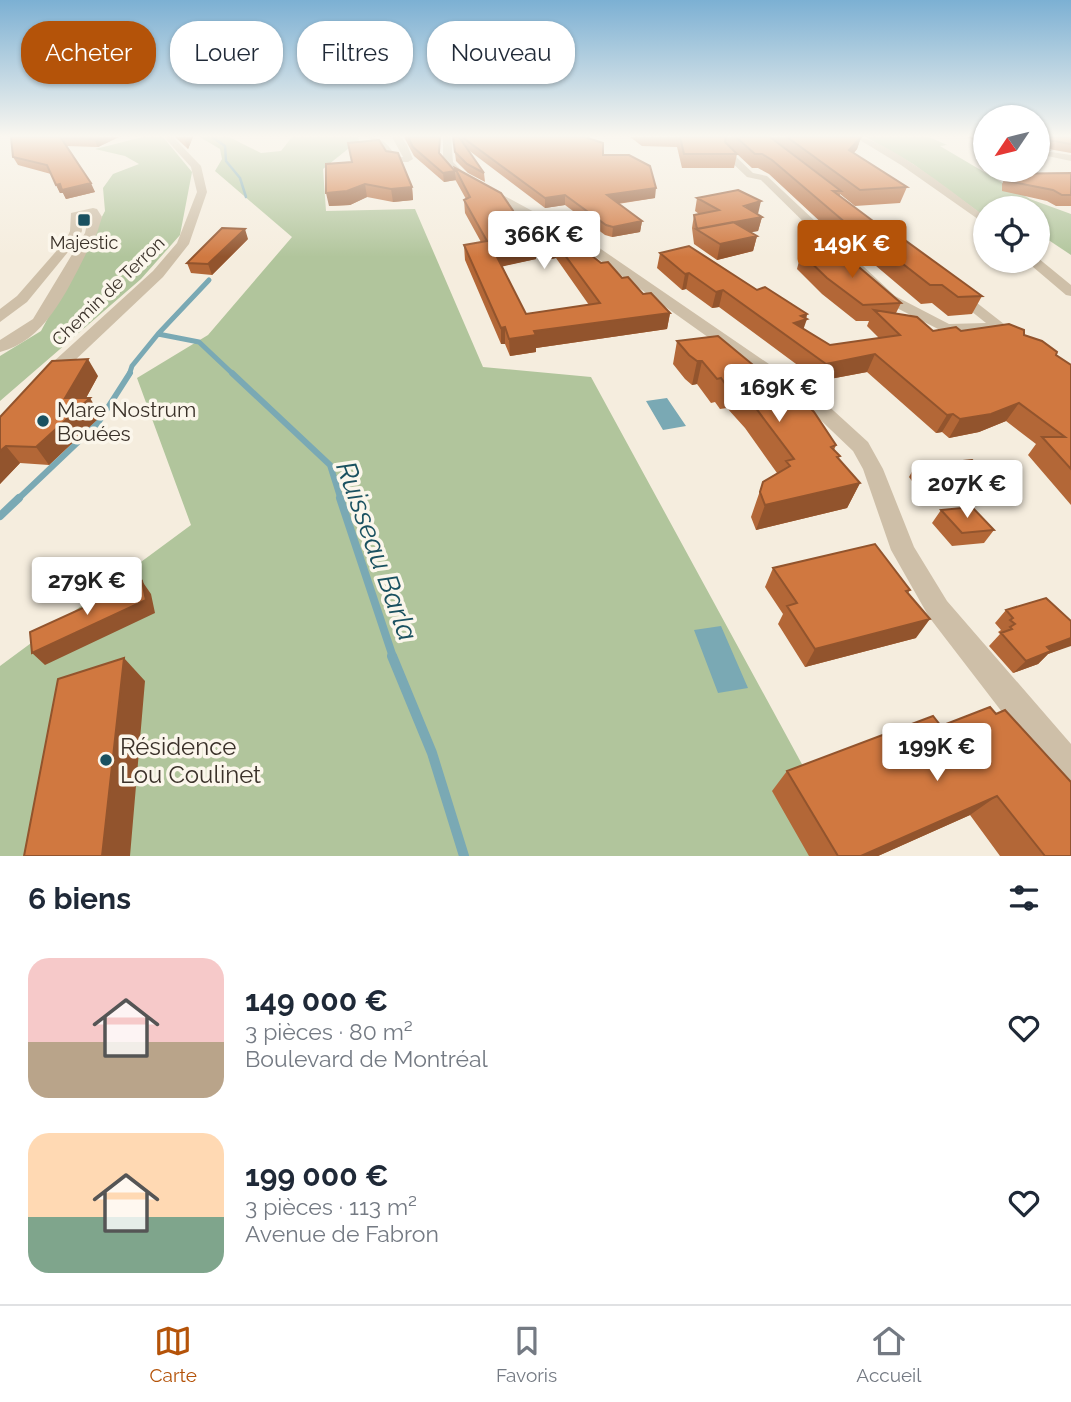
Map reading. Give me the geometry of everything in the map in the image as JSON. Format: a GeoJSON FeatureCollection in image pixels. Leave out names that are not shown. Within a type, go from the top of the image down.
{"type":"FeatureCollection","features":[{"type":"Feature","properties":{"kind":"street","name":"Chemin de Terron"},"geometry":{"type":"LineString","coordinates":[[34,390],[158,274],[183,244],[202,192],[199,177]]}},
{"type":"Feature","properties":{"kind":"street"},"geometry":{"type":"LineString","coordinates":[[462,177],[591,248],[816,405],[839,425],[861,447],[873,469],[903,550],[937,609],[1023,714],[1071,767]]}},
{"type":"Feature","properties":{"kind":"street"},"geometry":{"type":"LineString","coordinates":[[759,177],[764,178],[890,299],[947,328],[999,327]]}},
{"type":"Feature","properties":{"kind":"street"},"geometry":{"type":"LineString","coordinates":[[923,177],[973,212]]}},
{"type":"Feature","properties":{"kind":"street","name":"Chemin de Terron"},"geometry":{"type":"LineString","coordinates":[[0,317],[22,299],[71,241],[76,231],[75,215],[93,211],[96,217],[91,233],[39,322],[0,347]]}},
{"type":"Feature","properties":{"kind":"street"},"geometry":{"type":"LineString","coordinates":[[1048,273],[1071,292]]}},
{"type":"Feature","properties":{"kind":"street"},"geometry":{"type":"LineString","coordinates":[[952,291],[1030,349]]}},
{"type":"Feature","properties":{"kind":"green space"},"geometry":{"type":"Polygon","coordinates":[[[111,177],[191,177],[180,235],[141,279],[0,401],[0,356],[41,331],[105,211],[103,188],[111,177]]]}},
{"type":"Feature","properties":{"kind":"green space"},"geometry":{"type":"Polygon","coordinates":[[[222,177],[324,177],[326,211],[415,209],[483,367],[591,377],[852,856],[0,856],[0,666],[191,525],[137,378],[208,335],[292,237],[222,177]]]}},
{"type":"Feature","properties":{"kind":"green space"},"geometry":{"type":"Polygon","coordinates":[[[931,177],[973,177],[973,182],[1001,182],[1025,196],[973,196],[973,208],[931,177]]]}},
{"type":"Feature","properties":{"kind":"green space"},"geometry":{"type":"Polygon","coordinates":[[[1050,206],[1071,214],[1071,255],[1050,241],[1050,206]]]}},
{"type":"Feature","properties":{"kind":"water"},"geometry":{"type":"Polygon","coordinates":[[[667,398],[686,426],[663,430],[646,401],[667,398]]]}},
{"type":"Feature","properties":{"kind":"water"},"geometry":{"type":"Polygon","coordinates":[[[721,626],[748,688],[718,693],[694,630],[721,626]]]}},
{"type":"Feature","properties":{"kind":"building"},"geometry":{"type":"Polygon","coordinates":[[[52,177],[87,177],[91,183],[62,190],[60,184],[56,185],[52,177]]]}},
{"type":"Feature","properties":{"kind":"building"},"geometry":{"type":"Polygon","coordinates":[[[326,177],[408,177],[412,187],[391,189],[365,184],[347,191],[326,193],[326,177]]]}},
{"type":"Feature","properties":{"kind":"building"},"geometry":{"type":"Polygon","coordinates":[[[460,177],[471,177],[501,193],[528,233],[546,229],[539,220],[543,217],[601,263],[608,262],[622,278],[628,277],[643,294],[651,293],[670,313],[534,331],[536,335],[509,339],[505,327],[501,328],[464,245],[487,241],[464,200],[470,197],[460,177]],[[529,234],[536,244],[495,253],[526,314],[600,303],[556,243],[542,246],[529,234]]]}},
{"type":"Feature","properties":{"kind":"building"},"geometry":{"type":"Polygon","coordinates":[[[516,177],[653,177],[656,188],[607,195],[642,221],[613,227],[606,225],[565,195],[545,198],[516,177]]]}},
{"type":"Feature","properties":{"kind":"building"},"geometry":{"type":"Polygon","coordinates":[[[792,177],[823,177],[841,191],[833,191],[881,227],[895,233],[982,296],[958,297],[942,285],[930,285],[849,222],[847,224],[792,177]]]}},
{"type":"Feature","properties":{"kind":"building"},"geometry":{"type":"Polygon","coordinates":[[[842,177],[891,177],[907,187],[860,190],[842,177]]]}},
{"type":"Feature","properties":{"kind":"building"},"geometry":{"type":"Polygon","coordinates":[[[1050,177],[1071,177],[1071,195],[1062,195],[1053,190],[1012,182],[1050,182],[1050,177]]]}},
{"type":"Feature","properties":{"kind":"building"},"geometry":{"type":"Polygon","coordinates":[[[738,190],[761,201],[744,206],[762,217],[697,229],[694,215],[719,210],[697,198],[738,190]]]}},
{"type":"Feature","properties":{"kind":"building"},"geometry":{"type":"Polygon","coordinates":[[[733,222],[757,236],[720,244],[696,229],[733,222]]]}},
{"type":"Feature","properties":{"kind":"building"},"geometry":{"type":"Polygon","coordinates":[[[222,228],[245,229],[208,264],[187,263],[222,228]]]}},
{"type":"Feature","properties":{"kind":"building"},"geometry":{"type":"Polygon","coordinates":[[[689,246],[757,290],[765,287],[807,314],[801,316],[807,319],[794,323],[830,345],[900,335],[874,310],[917,317],[933,331],[956,327],[961,331],[1009,324],[1024,330],[1024,335],[1042,341],[1071,365],[1071,469],[1042,437],[1065,437],[1019,403],[991,414],[960,419],[953,414],[947,415],[875,354],[826,364],[723,290],[716,292],[689,273],[685,274],[660,253],[689,246]]]}},
{"type":"Feature","properties":{"kind":"building"},"geometry":{"type":"Polygon","coordinates":[[[823,252],[835,263],[853,262],[901,303],[863,305],[827,278],[801,253],[823,252]]]}},
{"type":"Feature","properties":{"kind":"building"},"geometry":{"type":"Polygon","coordinates":[[[718,336],[764,374],[788,386],[814,412],[836,445],[831,447],[840,456],[837,457],[860,483],[765,505],[760,492],[763,482],[790,466],[786,461],[794,459],[752,403],[734,384],[726,385],[721,378],[717,379],[702,361],[689,355],[677,341],[718,336]]]}},
{"type":"Feature","properties":{"kind":"building"},"geometry":{"type":"Polygon","coordinates":[[[88,359],[65,398],[90,398],[36,447],[6,446],[0,451],[0,417],[52,361],[88,359]]]}},
{"type":"Feature","properties":{"kind":"building"},"geometry":{"type":"Polygon","coordinates":[[[972,460],[991,483],[928,483],[915,466],[934,465],[972,460]]]}},
{"type":"Feature","properties":{"kind":"building"},"geometry":{"type":"Polygon","coordinates":[[[972,507],[994,530],[962,533],[941,510],[972,507]]]}},
{"type":"Feature","properties":{"kind":"building"},"geometry":{"type":"Polygon","coordinates":[[[875,544],[910,590],[906,591],[930,619],[815,649],[787,606],[797,603],[773,568],[875,544]]]}},
{"type":"Feature","properties":{"kind":"building"},"geometry":{"type":"Polygon","coordinates":[[[142,581],[146,600],[32,653],[30,632],[142,581]]]}},
{"type":"Feature","properties":{"kind":"building"},"geometry":{"type":"Polygon","coordinates":[[[1046,598],[1071,621],[1071,638],[1047,647],[1051,651],[1026,661],[1001,633],[1012,629],[1010,627],[1015,624],[1006,610],[1046,598]]]}},
{"type":"Feature","properties":{"kind":"building"},"geometry":{"type":"Polygon","coordinates":[[[124,658],[102,856],[24,856],[58,679],[124,658]]]}},
{"type":"Feature","properties":{"kind":"building"},"geometry":{"type":"Polygon","coordinates":[[[990,707],[996,714],[1005,710],[1071,782],[1071,856],[1045,856],[997,796],[861,856],[838,856],[787,771],[933,716],[941,726],[990,707]]]}},
{"type":"Feature","properties":{"kind":"waterway","name":"Ruisseau Barla"},"geometry":{"type":"LineString","coordinates":[[239,177],[246,197]]}},
{"type":"Feature","properties":{"kind":"waterway","name":"Ruisseau Barla"},"geometry":{"type":"LineString","coordinates":[[158,334],[209,280]]}},
{"type":"Feature","properties":{"kind":"waterway","name":"Ruisseau Barla"},"geometry":{"type":"LineString","coordinates":[[129,374],[132,366],[158,334]]}},
{"type":"Feature","properties":{"kind":"waterway","name":"Ruisseau Barla"},"geometry":{"type":"LineString","coordinates":[[158,334],[199,342],[234,375]]}},
{"type":"Feature","properties":{"kind":"waterway","name":"Ruisseau Barla"},"geometry":{"type":"LineString","coordinates":[[232,373],[330,465],[341,500]]}},
{"type":"Feature","properties":{"kind":"waterway","name":"Ruisseau Barla"},"geometry":{"type":"LineString","coordinates":[[17,500],[98,423],[129,374]]}},
{"type":"Feature","properties":{"kind":"waterway","name":"Ruisseau Barla"},"geometry":{"type":"LineString","coordinates":[[0,516],[19,498]]}},
{"type":"Feature","properties":{"kind":"waterway","name":"Ruisseau Barla"},"geometry":{"type":"LineString","coordinates":[[340,498],[393,657]]}},
{"type":"Feature","properties":{"kind":"waterway","name":"Ruisseau Barla"},"geometry":{"type":"LineString","coordinates":[[392,656],[432,753],[464,856]]}},
{"type":"Feature","properties":{"kind":"place","name":"Majestic"},"geometry":{"type":"Point","coordinates":[84,220]}},
{"type":"Feature","properties":{"kind":"place","name":"Mare Nostrum Bouées"},"geometry":{"type":"Point","coordinates":[43,421]}},
{"type":"Feature","properties":{"kind":"place","name":"Résidence Lou Coulinet"},"geometry":{"type":"Point","coordinates":[106,760]}}]}
